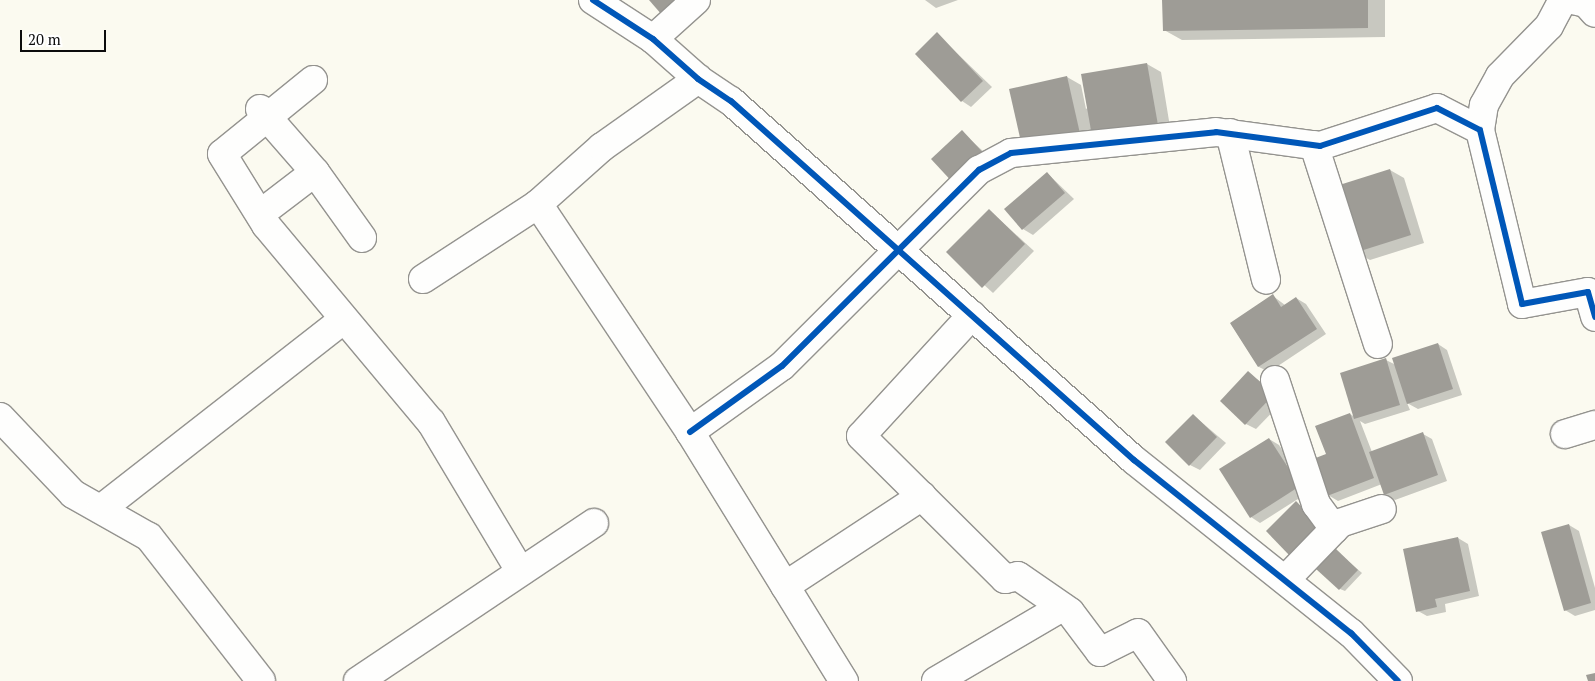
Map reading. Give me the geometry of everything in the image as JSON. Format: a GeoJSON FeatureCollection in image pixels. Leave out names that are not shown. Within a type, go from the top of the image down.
{"type":"FeatureCollection","features":[{"type":"Feature","properties":{"kind":"street"},"geometry":{"type":"LineString","coordinates":[[593,0],[653,39],[698,79],[752,119],[1134,460],[1351,633],[1398,681]]}},
{"type":"Feature","properties":{"kind":"street"},"geometry":{"type":"LineString","coordinates":[[653,39],[696,0]]}},
{"type":"Feature","properties":{"kind":"street"},"geometry":{"type":"LineString","coordinates":[[1563,0],[1549,26],[1500,76],[1484,105],[1480,130],[1522,304],[1588,292],[1595,317]]}},
{"type":"Feature","properties":{"kind":"street"},"geometry":{"type":"LineString","coordinates":[[1573,0],[1586,3],[1595,13]]}},
{"type":"Feature","properties":{"kind":"street"},"geometry":{"type":"LineString","coordinates":[[423,279],[538,204],[602,147],[698,79]]}},
{"type":"Feature","properties":{"kind":"street"},"geometry":{"type":"LineString","coordinates":[[313,80],[264,113],[222,154],[260,214],[344,319],[431,422],[520,572]]}},
{"type":"Feature","properties":{"kind":"street"},"geometry":{"type":"LineString","coordinates":[[690,432],[782,366],[901,250],[979,170],[1011,153],[1230,133],[1314,145],[1437,108],[1480,130]]}},
{"type":"Feature","properties":{"kind":"street"},"geometry":{"type":"LineString","coordinates":[[264,113],[315,172],[362,238]]}},
{"type":"Feature","properties":{"kind":"street"},"geometry":{"type":"LineString","coordinates":[[1230,133],[1266,280]]}},
{"type":"Feature","properties":{"kind":"street"},"geometry":{"type":"LineString","coordinates":[[1314,145],[1378,344]]}},
{"type":"Feature","properties":{"kind":"street"},"geometry":{"type":"LineString","coordinates":[[260,214],[315,172]]}},
{"type":"Feature","properties":{"kind":"street"},"geometry":{"type":"LineString","coordinates":[[538,204],[690,432],[844,681]]}},
{"type":"Feature","properties":{"kind":"street"},"geometry":{"type":"LineString","coordinates":[[972,315],[861,436],[1006,579],[1018,576],[1062,607],[1100,652],[1138,633],[1172,681]]}},
{"type":"Feature","properties":{"kind":"street"},"geometry":{"type":"LineString","coordinates":[[101,509],[344,319]]}},
{"type":"Feature","properties":{"kind":"street"},"geometry":{"type":"LineString","coordinates":[[1276,380],[1316,504],[1334,529]]}},
{"type":"Feature","properties":{"kind":"street"},"geometry":{"type":"LineString","coordinates":[[0,417],[73,494],[149,537],[261,681]]}},
{"type":"Feature","properties":{"kind":"street"},"geometry":{"type":"LineString","coordinates":[[1565,434],[1595,426]]}},
{"type":"Feature","properties":{"kind":"street"},"geometry":{"type":"LineString","coordinates":[[785,586],[922,496]]}},
{"type":"Feature","properties":{"kind":"street"},"geometry":{"type":"LineString","coordinates":[[1285,580],[1334,529],[1382,510]]}},
{"type":"Feature","properties":{"kind":"street"},"geometry":{"type":"LineString","coordinates":[[358,681],[594,523]]}},
{"type":"Feature","properties":{"kind":"street"},"geometry":{"type":"LineString","coordinates":[[936,681],[1062,607]]}},
{"type":"Feature","properties":{"kind":"building"},"geometry":{"type":"Polygon","coordinates":[[[649,0],[679,0],[662,15],[649,0]]]}},
{"type":"Feature","properties":{"kind":"building"},"geometry":{"type":"Polygon","coordinates":[[[1162,0],[1368,0],[1368,28],[1163,31],[1162,0]]]}},
{"type":"Feature","properties":{"kind":"building"},"geometry":{"type":"Polygon","coordinates":[[[937,32],[983,81],[961,102],[915,54],[937,32]]]}},
{"type":"Feature","properties":{"kind":"building"},"geometry":{"type":"Polygon","coordinates":[[[1147,63],[1158,125],[1092,136],[1081,74],[1147,63]]]}},
{"type":"Feature","properties":{"kind":"building"},"geometry":{"type":"Polygon","coordinates":[[[1067,76],[1081,138],[1023,151],[1009,89],[1067,76]]]}},
{"type":"Feature","properties":{"kind":"building"},"geometry":{"type":"Polygon","coordinates":[[[962,130],[987,157],[956,186],[931,159],[962,130]]]}},
{"type":"Feature","properties":{"kind":"building"},"geometry":{"type":"Polygon","coordinates":[[[1390,169],[1411,235],[1354,253],[1333,187],[1390,169]]]}},
{"type":"Feature","properties":{"kind":"building"},"geometry":{"type":"Polygon","coordinates":[[[1047,172],[1065,193],[1022,230],[1004,209],[1047,172]]]}},
{"type":"Feature","properties":{"kind":"building"},"geometry":{"type":"Polygon","coordinates":[[[989,209],[1025,244],[982,288],[946,252],[989,209]]]}},
{"type":"Feature","properties":{"kind":"building"},"geometry":{"type":"Polygon","coordinates":[[[1273,294],[1281,307],[1296,297],[1317,329],[1258,367],[1230,323],[1273,294]]]}},
{"type":"Feature","properties":{"kind":"building"},"geometry":{"type":"Polygon","coordinates":[[[1438,343],[1453,389],[1407,404],[1392,358],[1438,343]]]}},
{"type":"Feature","properties":{"kind":"building"},"geometry":{"type":"Polygon","coordinates":[[[1386,358],[1400,405],[1354,419],[1340,373],[1386,358]]]}},
{"type":"Feature","properties":{"kind":"building"},"geometry":{"type":"Polygon","coordinates":[[[1248,371],[1274,394],[1245,425],[1220,401],[1248,371]]]}},
{"type":"Feature","properties":{"kind":"building"},"geometry":{"type":"Polygon","coordinates":[[[1350,413],[1374,478],[1327,496],[1313,459],[1326,454],[1315,426],[1350,413]]]}},
{"type":"Feature","properties":{"kind":"building"},"geometry":{"type":"Polygon","coordinates":[[[1193,414],[1217,437],[1189,466],[1165,442],[1193,414]]]}},
{"type":"Feature","properties":{"kind":"building"},"geometry":{"type":"Polygon","coordinates":[[[1423,432],[1438,475],[1384,495],[1369,452],[1423,432]]]}},
{"type":"Feature","properties":{"kind":"building"},"geometry":{"type":"Polygon","coordinates":[[[1269,438],[1300,486],[1250,518],[1219,469],[1269,438]]]}},
{"type":"Feature","properties":{"kind":"building"},"geometry":{"type":"Polygon","coordinates":[[[1296,501],[1320,526],[1290,556],[1266,531],[1296,501]]]}},
{"type":"Feature","properties":{"kind":"building"},"geometry":{"type":"Polygon","coordinates":[[[1569,524],[1591,603],[1564,611],[1541,532],[1569,524]]]}},
{"type":"Feature","properties":{"kind":"building"},"geometry":{"type":"Polygon","coordinates":[[[1458,537],[1470,591],[1435,599],[1437,607],[1416,612],[1403,549],[1458,537]]]}},
{"type":"Feature","properties":{"kind":"building"},"geometry":{"type":"Polygon","coordinates":[[[1335,548],[1358,570],[1339,590],[1316,569],[1335,548]]]}},
{"type":"Feature","properties":{"kind":"building"},"geometry":{"type":"Polygon","coordinates":[[[1595,673],[1595,681],[1588,681],[1586,675],[1595,673]]]}},
{"type":"Feature","properties":{"kind":"cycle path"},"geometry":{"type":"LineString","coordinates":[[593,0],[653,39],[698,79],[731,101],[1134,460],[1351,633],[1398,681]]}},
{"type":"Feature","properties":{"kind":"cycle path"},"geometry":{"type":"LineString","coordinates":[[690,432],[782,366],[979,170],[1011,153],[1216,132],[1320,146],[1437,108],[1480,130],[1522,304],[1588,292],[1595,317]]}}]}
